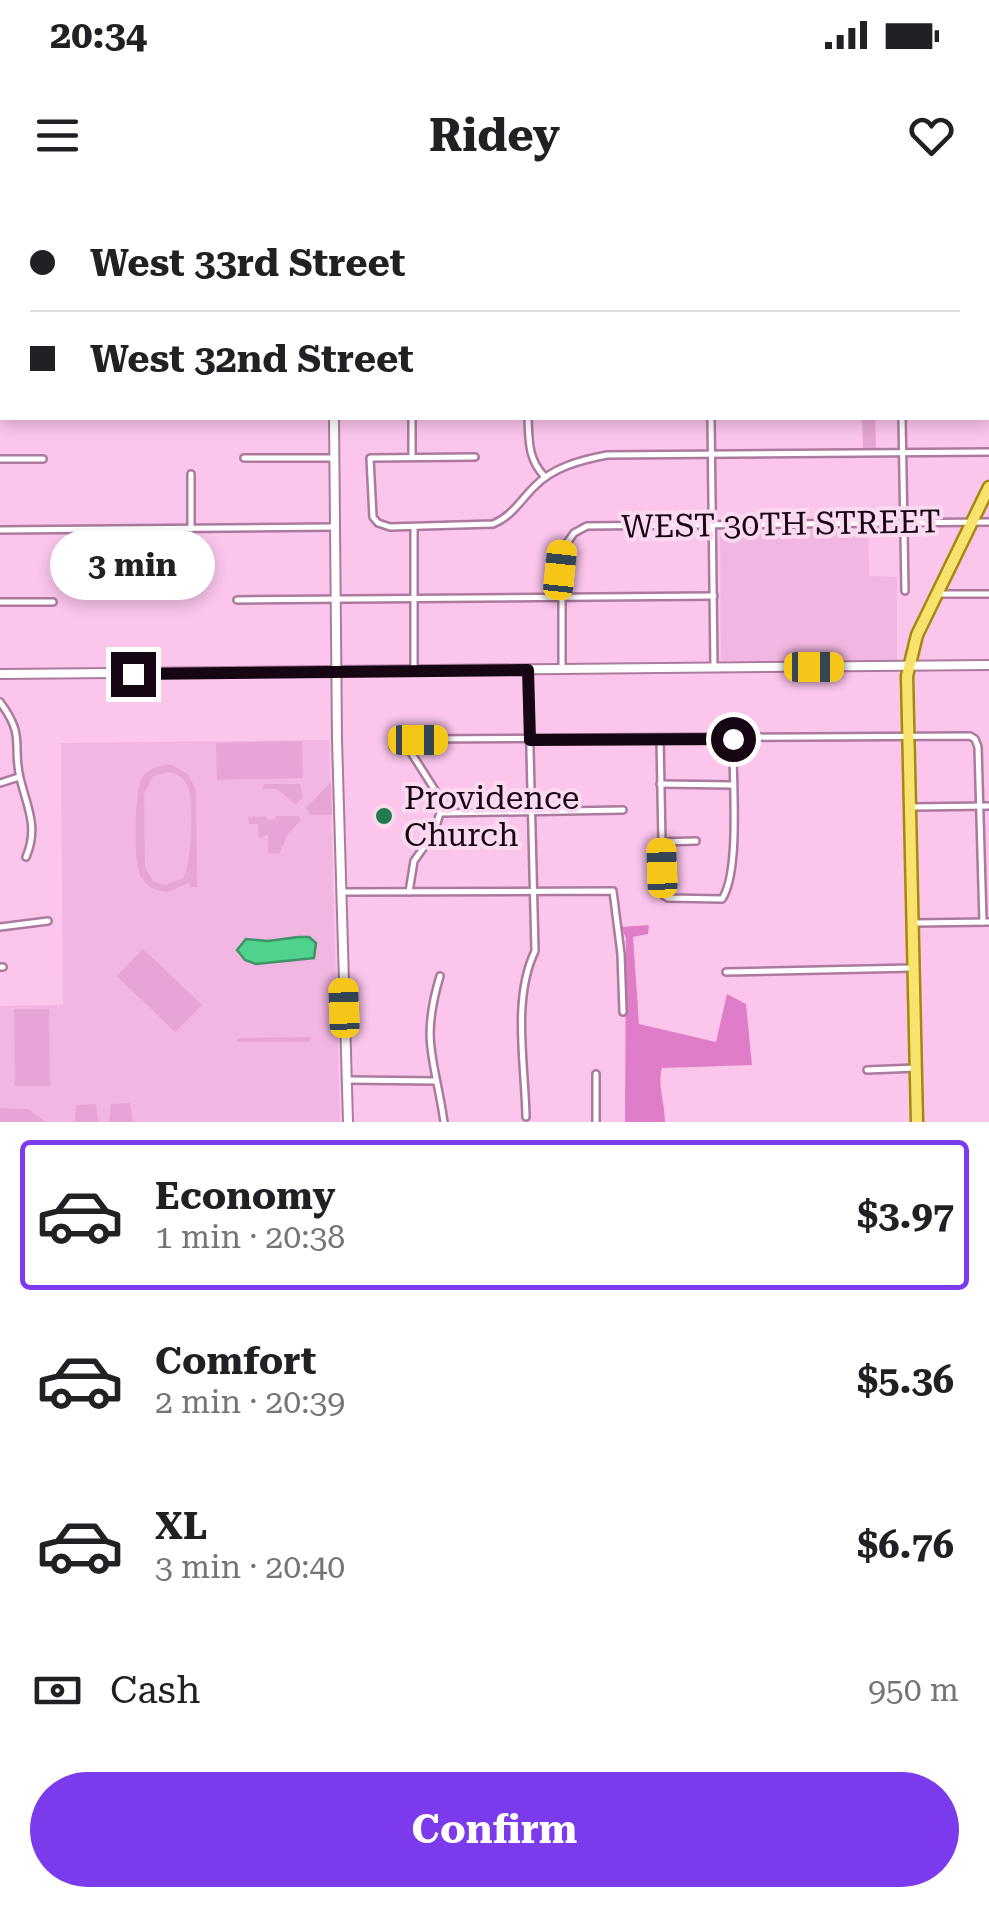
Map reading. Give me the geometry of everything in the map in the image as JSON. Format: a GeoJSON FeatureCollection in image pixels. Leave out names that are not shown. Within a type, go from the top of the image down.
{"type":"FeatureCollection","features":[{"type":"Feature","properties":{"kind":"main road"},"geometry":{"type":"LineString","coordinates":[[917,1122],[908,666],[916,635],[989,488]]}},
{"type":"Feature","properties":{"kind":"street"},"geometry":{"type":"LineString","coordinates":[[334,420],[348,1122]]}},
{"type":"Feature","properties":{"kind":"street"},"geometry":{"type":"LineString","coordinates":[[412,420],[412,457]]}},
{"type":"Feature","properties":{"kind":"street"},"geometry":{"type":"LineString","coordinates":[[528,420],[529,452],[545,477]]}},
{"type":"Feature","properties":{"kind":"street"},"geometry":{"type":"LineString","coordinates":[[711,420],[714,668]]}},
{"type":"Feature","properties":{"kind":"street"},"geometry":{"type":"LineString","coordinates":[[902,420],[905,591]]}},
{"type":"Feature","properties":{"kind":"street"},"geometry":{"type":"LineString","coordinates":[[474,457],[370,458],[371,513],[375,520],[390,527],[483,527],[503,520],[545,477],[572,463],[607,455],[989,452]]}},
{"type":"Feature","properties":{"kind":"street"},"geometry":{"type":"LineString","coordinates":[[0,459],[43,458]]}},
{"type":"Feature","properties":{"kind":"street"},"geometry":{"type":"LineString","coordinates":[[244,458],[334,458]]}},
{"type":"Feature","properties":{"kind":"street"},"geometry":{"type":"LineString","coordinates":[[191,474],[191,529]]}},
{"type":"Feature","properties":{"kind":"street","name":"WEST 30TH STREET"},"geometry":{"type":"LineString","coordinates":[[561,597],[562,550],[574,532],[587,526],[989,522]]}},
{"type":"Feature","properties":{"kind":"street"},"geometry":{"type":"LineString","coordinates":[[0,530],[334,526]]}},
{"type":"Feature","properties":{"kind":"street"},"geometry":{"type":"LineString","coordinates":[[414,528],[414,670]]}},
{"type":"Feature","properties":{"kind":"street"},"geometry":{"type":"LineString","coordinates":[[936,594],[989,594]]}},
{"type":"Feature","properties":{"kind":"street"},"geometry":{"type":"LineString","coordinates":[[237,600],[714,596]]}},
{"type":"Feature","properties":{"kind":"street"},"geometry":{"type":"LineString","coordinates":[[561,597],[562,670]]}},
{"type":"Feature","properties":{"kind":"street"},"geometry":{"type":"LineString","coordinates":[[0,602],[53,602]]}},
{"type":"Feature","properties":{"kind":"street"},"geometry":{"type":"LineString","coordinates":[[0,674],[989,665]]}},
{"type":"Feature","properties":{"kind":"street"},"geometry":{"type":"LineString","coordinates":[[526,1118],[522,987],[535,950],[528,670]]}},
{"type":"Feature","properties":{"kind":"street"},"geometry":{"type":"LineString","coordinates":[[0,702],[17,727],[20,776],[30,807],[32,839],[26,857]]}},
{"type":"Feature","properties":{"kind":"street"},"geometry":{"type":"LineString","coordinates":[[393,747],[418,740],[970,736],[978,747],[986,922],[912,923]]}},
{"type":"Feature","properties":{"kind":"street"},"geometry":{"type":"LineString","coordinates":[[660,739],[664,896],[722,898],[728,890],[732,849],[733,739]]}},
{"type":"Feature","properties":{"kind":"street"},"geometry":{"type":"LineString","coordinates":[[409,892],[414,861],[434,834],[440,813],[438,796],[412,754],[418,740]]}},
{"type":"Feature","properties":{"kind":"street"},"geometry":{"type":"LineString","coordinates":[[0,783],[20,776]]}},
{"type":"Feature","properties":{"kind":"street"},"geometry":{"type":"LineString","coordinates":[[660,784],[732,785]]}},
{"type":"Feature","properties":{"kind":"street"},"geometry":{"type":"LineString","coordinates":[[910,807],[989,806]]}},
{"type":"Feature","properties":{"kind":"street"},"geometry":{"type":"LineString","coordinates":[[440,813],[623,810]]}},
{"type":"Feature","properties":{"kind":"street"},"geometry":{"type":"LineString","coordinates":[[661,842],[696,841]]}},
{"type":"Feature","properties":{"kind":"street"},"geometry":{"type":"LineString","coordinates":[[341,892],[613,891],[621,954],[622,1012]]}},
{"type":"Feature","properties":{"kind":"street"},"geometry":{"type":"LineString","coordinates":[[0,927],[48,921]]}},
{"type":"Feature","properties":{"kind":"street"},"geometry":{"type":"LineString","coordinates":[[726,972],[914,968]]}},
{"type":"Feature","properties":{"kind":"street"},"geometry":{"type":"LineString","coordinates":[[440,976],[428,1022],[428,1048],[444,1122]]}},
{"type":"Feature","properties":{"kind":"street"},"geometry":{"type":"LineString","coordinates":[[867,1070],[916,1068]]}},
{"type":"Feature","properties":{"kind":"street"},"geometry":{"type":"LineString","coordinates":[[596,1074],[596,1122]]}},
{"type":"Feature","properties":{"kind":"street"},"geometry":{"type":"LineString","coordinates":[[346,1080],[436,1082]]}},
{"type":"Feature","properties":{"kind":"shaded area"},"geometry":{"type":"Polygon","coordinates":[[[862,420],[875,420],[876,448],[863,448],[862,420]]]}},
{"type":"Feature","properties":{"kind":"shaded area"},"geometry":{"type":"Polygon","coordinates":[[[868,529],[869,576],[897,577],[897,660],[721,661],[720,531],[868,529]]]}},
{"type":"Feature","properties":{"kind":"shaded area"},"geometry":{"type":"Polygon","coordinates":[[[329,740],[340,1122],[0,1122],[0,1006],[63,1005],[61,743],[329,740]]]}},
{"type":"Feature","properties":{"kind":"shaded area"},"geometry":{"type":"Polygon","coordinates":[[[302,741],[303,778],[217,780],[216,743],[302,741]]]}},
{"type":"Feature","properties":{"kind":"shaded area"},"geometry":{"type":"Polygon","coordinates":[[[172,765],[188,774],[196,790],[197,887],[190,887],[189,883],[167,892],[152,888],[141,877],[136,826],[143,776],[160,766],[172,765]],[[169,772],[153,776],[144,794],[145,867],[153,881],[165,885],[183,878],[191,834],[188,787],[183,778],[169,772]]]}},
{"type":"Feature","properties":{"kind":"shaded area"},"geometry":{"type":"Polygon","coordinates":[[[331,782],[332,815],[311,815],[306,808],[331,782]]]}},
{"type":"Feature","properties":{"kind":"shaded area"},"geometry":{"type":"Polygon","coordinates":[[[264,784],[300,784],[303,796],[296,805],[277,789],[263,789],[264,784]]]}},
{"type":"Feature","properties":{"kind":"shaded area"},"geometry":{"type":"Polygon","coordinates":[[[266,816],[267,820],[299,816],[301,820],[288,834],[279,854],[268,853],[268,834],[259,839],[258,824],[249,824],[248,817],[266,816]]]}},
{"type":"Feature","properties":{"kind":"shaded area"},"geometry":{"type":"Polygon","coordinates":[[[649,925],[648,934],[633,937],[639,1024],[716,1042],[727,994],[746,1004],[752,1065],[662,1068],[665,1122],[625,1122],[626,938],[621,927],[649,925]]]}},
{"type":"Feature","properties":{"kind":"shaded area"},"geometry":{"type":"Polygon","coordinates":[[[309,937],[316,943],[314,958],[256,964],[245,960],[237,950],[246,939],[309,937]]]}},
{"type":"Feature","properties":{"kind":"shaded area"},"geometry":{"type":"Polygon","coordinates":[[[143,949],[202,1005],[175,1032],[117,976],[143,949]]]}},
{"type":"Feature","properties":{"kind":"shaded area"},"geometry":{"type":"Polygon","coordinates":[[[14,1009],[49,1009],[50,1086],[15,1086],[14,1009]]]}},
{"type":"Feature","properties":{"kind":"shaded area"},"geometry":{"type":"Polygon","coordinates":[[[312,1037],[310,1042],[236,1042],[239,1038],[312,1037]]]}},
{"type":"Feature","properties":{"kind":"shaded area"},"geometry":{"type":"Polygon","coordinates":[[[130,1103],[133,1122],[109,1122],[111,1104],[130,1103]]]}},
{"type":"Feature","properties":{"kind":"shaded area"},"geometry":{"type":"Polygon","coordinates":[[[96,1104],[98,1122],[75,1122],[76,1105],[96,1104]]]}},
{"type":"Feature","properties":{"kind":"shaded area"},"geometry":{"type":"Polygon","coordinates":[[[0,1108],[28,1109],[46,1122],[0,1122],[0,1108]]]}},
{"type":"Feature","properties":{"kind":"place","name":"Providence Church"},"geometry":{"type":"Point","coordinates":[384,816]}},
{"type":"Feature","properties":{"kind":"route"},"geometry":{"type":"LineString","coordinates":[[133,674],[528,670],[530,740],[733,739]]}}]}
